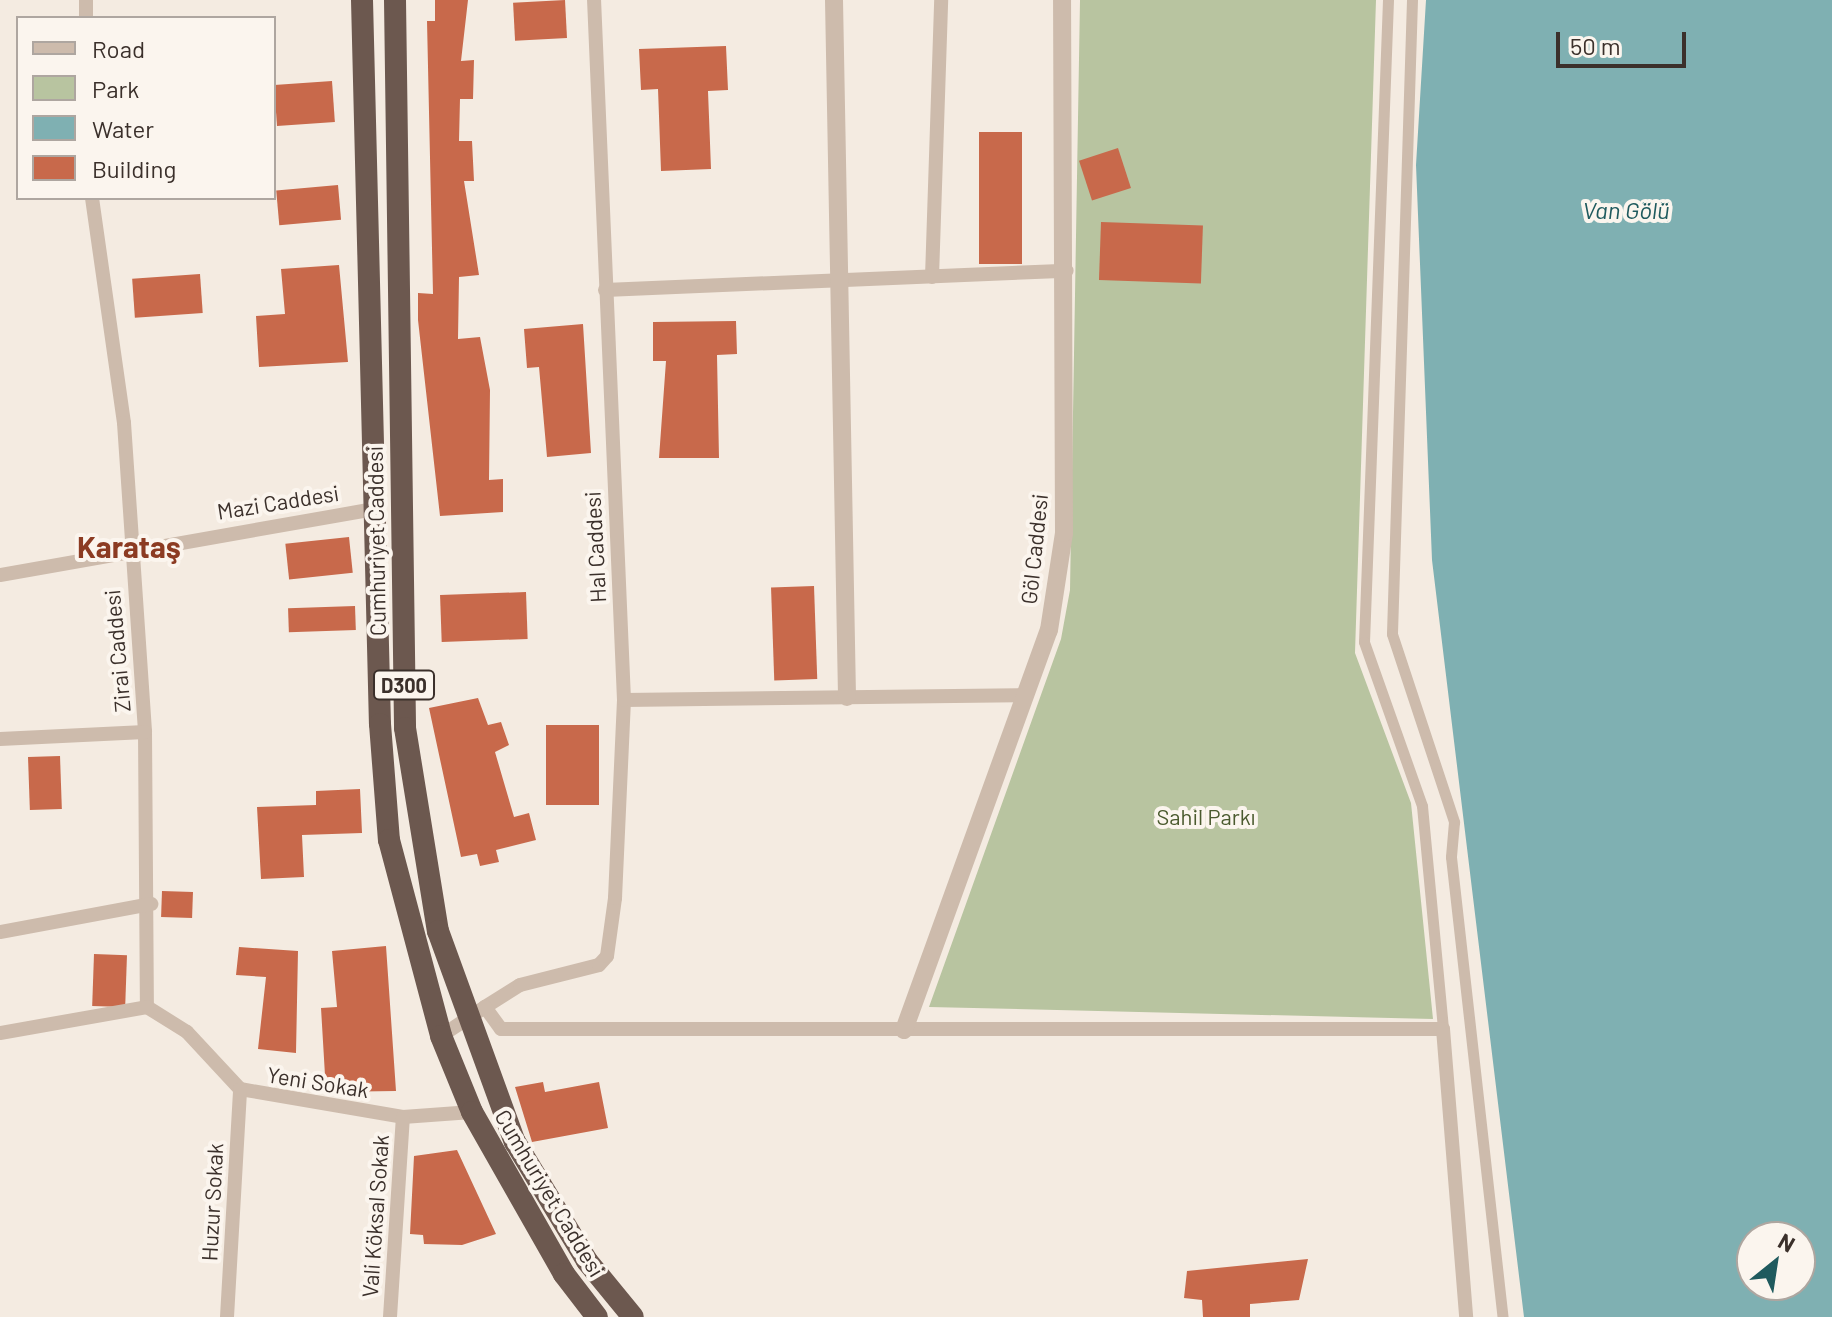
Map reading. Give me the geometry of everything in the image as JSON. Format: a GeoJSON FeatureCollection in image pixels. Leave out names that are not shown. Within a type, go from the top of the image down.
{"type":"FeatureCollection","features":[{"type":"Feature","properties":{"kind":"highway","name":"Cumhuriyet Caddesi"},"geometry":{"type":"LineString","coordinates":[[362,0],[374,509],[389,840],[441,1036],[472,1112],[564,1274],[597,1317]]}},
{"type":"Feature","properties":{"kind":"highway","name":"Cumhuriyet Caddesi"},"geometry":{"type":"LineString","coordinates":[[395,0],[405,728],[438,931],[466,1022],[515,1142],[587,1261],[633,1317]]}},
{"type":"Feature","properties":{"kind":"street","name":"Hal Caddesi"},"geometry":{"type":"LineString","coordinates":[[441,1036],[520,985],[587,973],[607,956],[624,700],[594,0]]}},
{"type":"Feature","properties":{"kind":"street"},"geometry":{"type":"LineString","coordinates":[[834,0],[847,697]]}},
{"type":"Feature","properties":{"kind":"street"},"geometry":{"type":"LineString","coordinates":[[932,277],[941,0]]}},
{"type":"Feature","properties":{"kind":"street","name":"Göl Caddesi"},"geometry":{"type":"LineString","coordinates":[[904,1030],[1049,630],[1064,533],[1067,271],[1062,0]]}},
{"type":"Feature","properties":{"kind":"street"},"geometry":{"type":"LineString","coordinates":[[1388,0],[1364,642],[1422,806],[1466,1317]]}},
{"type":"Feature","properties":{"kind":"street"},"geometry":{"type":"LineString","coordinates":[[1412,0],[1392,634],[1454,822],[1451,857],[1503,1317]]}},
{"type":"Feature","properties":{"kind":"street","name":"Zirai Caddesi"},"geometry":{"type":"LineString","coordinates":[[92,200],[124,423],[130,548],[145,732],[151,904],[147,1007]]}},
{"type":"Feature","properties":{"kind":"street"},"geometry":{"type":"LineString","coordinates":[[605,290],[838,284],[1067,271]]}},
{"type":"Feature","properties":{"kind":"street","name":"Mazi Caddesi"},"geometry":{"type":"LineString","coordinates":[[0,575],[130,548],[374,509]]}},
{"type":"Feature","properties":{"kind":"street"},"geometry":{"type":"LineString","coordinates":[[624,700],[1026,695]]}},
{"type":"Feature","properties":{"kind":"street"},"geometry":{"type":"LineString","coordinates":[[0,739],[145,732]]}},
{"type":"Feature","properties":{"kind":"street"},"geometry":{"type":"LineString","coordinates":[[0,932],[151,904]]}},
{"type":"Feature","properties":{"kind":"street"},"geometry":{"type":"LineString","coordinates":[[0,1033],[147,1007]]}},
{"type":"Feature","properties":{"kind":"street","name":"Yeni Sokak"},"geometry":{"type":"LineString","coordinates":[[147,1007],[187,1032],[240,1089],[403,1117],[472,1112]]}},
{"type":"Feature","properties":{"kind":"street"},"geometry":{"type":"LineString","coordinates":[[485,1007],[501,1029],[1443,1029]]}},
{"type":"Feature","properties":{"kind":"street","name":"Huzur Sokak"},"geometry":{"type":"LineString","coordinates":[[227,1317],[240,1089]]}},
{"type":"Feature","properties":{"kind":"street","name":"Vali Köksal Sokak"},"geometry":{"type":"LineString","coordinates":[[390,1317],[403,1117]]}},
{"type":"Feature","properties":{"kind":"green space","name":"Sahil Parkı"},"geometry":{"type":"Polygon","coordinates":[[[1080,0],[1376,0],[1355,653],[1411,803],[1433,1019],[929,1007],[1061,639],[1070,590],[1080,0]]]}},
{"type":"Feature","properties":{"kind":"water","name":"Van Gölü"},"geometry":{"type":"Polygon","coordinates":[[[1426,0],[1832,0],[1832,1317],[1524,1317],[1432,560],[1416,165],[1426,0]]]}},
{"type":"Feature","properties":{"kind":"building"},"geometry":{"type":"Polygon","coordinates":[[[435,0],[468,0],[461,61],[474,60],[473,99],[460,99],[459,141],[472,141],[474,181],[464,181],[479,275],[459,277],[458,339],[480,337],[490,390],[489,480],[503,479],[503,512],[440,516],[418,320],[418,293],[433,294],[427,21],[435,21],[435,0]]]}},
{"type":"Feature","properties":{"kind":"building"},"geometry":{"type":"Polygon","coordinates":[[[565,0],[567,38],[515,41],[513,3],[565,0]]]}},
{"type":"Feature","properties":{"kind":"building"},"geometry":{"type":"Polygon","coordinates":[[[726,46],[728,90],[708,91],[711,169],[661,171],[658,89],[641,90],[639,49],[726,46]]]}},
{"type":"Feature","properties":{"kind":"building"},"geometry":{"type":"Polygon","coordinates":[[[332,81],[335,122],[277,126],[276,85],[332,81]]]}},
{"type":"Feature","properties":{"kind":"building"},"geometry":{"type":"Polygon","coordinates":[[[979,132],[1022,132],[1022,264],[979,264],[979,132]]]}},
{"type":"Feature","properties":{"kind":"building"},"geometry":{"type":"Polygon","coordinates":[[[1118,148],[1131,188],[1092,201],[1079,161],[1118,148]]]}},
{"type":"Feature","properties":{"kind":"building"},"geometry":{"type":"Polygon","coordinates":[[[338,185],[341,220],[279,225],[276,190],[338,185]]]}},
{"type":"Feature","properties":{"kind":"building"},"geometry":{"type":"Polygon","coordinates":[[[1101,222],[1203,226],[1201,284],[1099,280],[1101,222]]]}},
{"type":"Feature","properties":{"kind":"building"},"geometry":{"type":"Polygon","coordinates":[[[339,265],[348,362],[259,367],[256,316],[285,314],[281,269],[339,265]]]}},
{"type":"Feature","properties":{"kind":"building"},"geometry":{"type":"Polygon","coordinates":[[[200,274],[203,313],[135,318],[132,279],[200,274]]]}},
{"type":"Feature","properties":{"kind":"building"},"geometry":{"type":"Polygon","coordinates":[[[736,321],[737,354],[717,355],[719,458],[659,458],[666,361],[653,361],[653,322],[736,321]]]}},
{"type":"Feature","properties":{"kind":"building"},"geometry":{"type":"Polygon","coordinates":[[[583,324],[591,453],[547,457],[539,367],[527,368],[524,329],[583,324]]]}},
{"type":"Feature","properties":{"kind":"building"},"geometry":{"type":"Polygon","coordinates":[[[349,537],[353,573],[289,579],[285,544],[349,537]]]}},
{"type":"Feature","properties":{"kind":"building"},"geometry":{"type":"Polygon","coordinates":[[[814,586],[817,679],[774,680],[771,588],[814,586]]]}},
{"type":"Feature","properties":{"kind":"building"},"geometry":{"type":"Polygon","coordinates":[[[526,592],[528,639],[442,642],[440,595],[526,592]]]}},
{"type":"Feature","properties":{"kind":"building"},"geometry":{"type":"Polygon","coordinates":[[[355,606],[356,630],[289,632],[288,608],[355,606]]]}},
{"type":"Feature","properties":{"kind":"building"},"geometry":{"type":"Polygon","coordinates":[[[478,698],[488,725],[501,722],[509,745],[495,752],[514,817],[529,813],[536,840],[496,850],[499,862],[480,866],[477,854],[461,857],[429,708],[478,698]]]}},
{"type":"Feature","properties":{"kind":"building"},"geometry":{"type":"Polygon","coordinates":[[[546,725],[599,725],[599,805],[546,805],[546,725]]]}},
{"type":"Feature","properties":{"kind":"building"},"geometry":{"type":"Polygon","coordinates":[[[60,756],[62,809],[30,810],[28,757],[60,756]]]}},
{"type":"Feature","properties":{"kind":"building"},"geometry":{"type":"Polygon","coordinates":[[[360,789],[362,833],[302,835],[304,877],[261,879],[257,807],[316,805],[316,791],[360,789]]]}},
{"type":"Feature","properties":{"kind":"building"},"geometry":{"type":"Polygon","coordinates":[[[162,891],[193,892],[192,918],[161,917],[162,891]]]}},
{"type":"Feature","properties":{"kind":"building"},"geometry":{"type":"Polygon","coordinates":[[[386,946],[396,1091],[326,1092],[321,1008],[337,1007],[332,951],[386,946]]]}},
{"type":"Feature","properties":{"kind":"building"},"geometry":{"type":"Polygon","coordinates":[[[239,947],[298,951],[296,1053],[258,1049],[266,977],[236,975],[239,947]]]}},
{"type":"Feature","properties":{"kind":"building"},"geometry":{"type":"Polygon","coordinates":[[[94,954],[127,955],[125,1007],[92,1006],[94,954]]]}},
{"type":"Feature","properties":{"kind":"building"},"geometry":{"type":"Polygon","coordinates":[[[543,1082],[545,1092],[599,1082],[608,1128],[532,1142],[515,1087],[543,1082]]]}},
{"type":"Feature","properties":{"kind":"building"},"geometry":{"type":"Polygon","coordinates":[[[457,1150],[496,1234],[462,1245],[424,1244],[423,1235],[410,1234],[414,1156],[457,1150]]]}},
{"type":"Feature","properties":{"kind":"building"},"geometry":{"type":"Polygon","coordinates":[[[1308,1259],[1299,1300],[1250,1304],[1250,1317],[1203,1317],[1202,1300],[1184,1298],[1187,1271],[1308,1259]]]}},
{"type":"Feature","properties":{"kind":"district","name":"Karataş"},"geometry":{"type":"Point","coordinates":[129,546]}}]}
